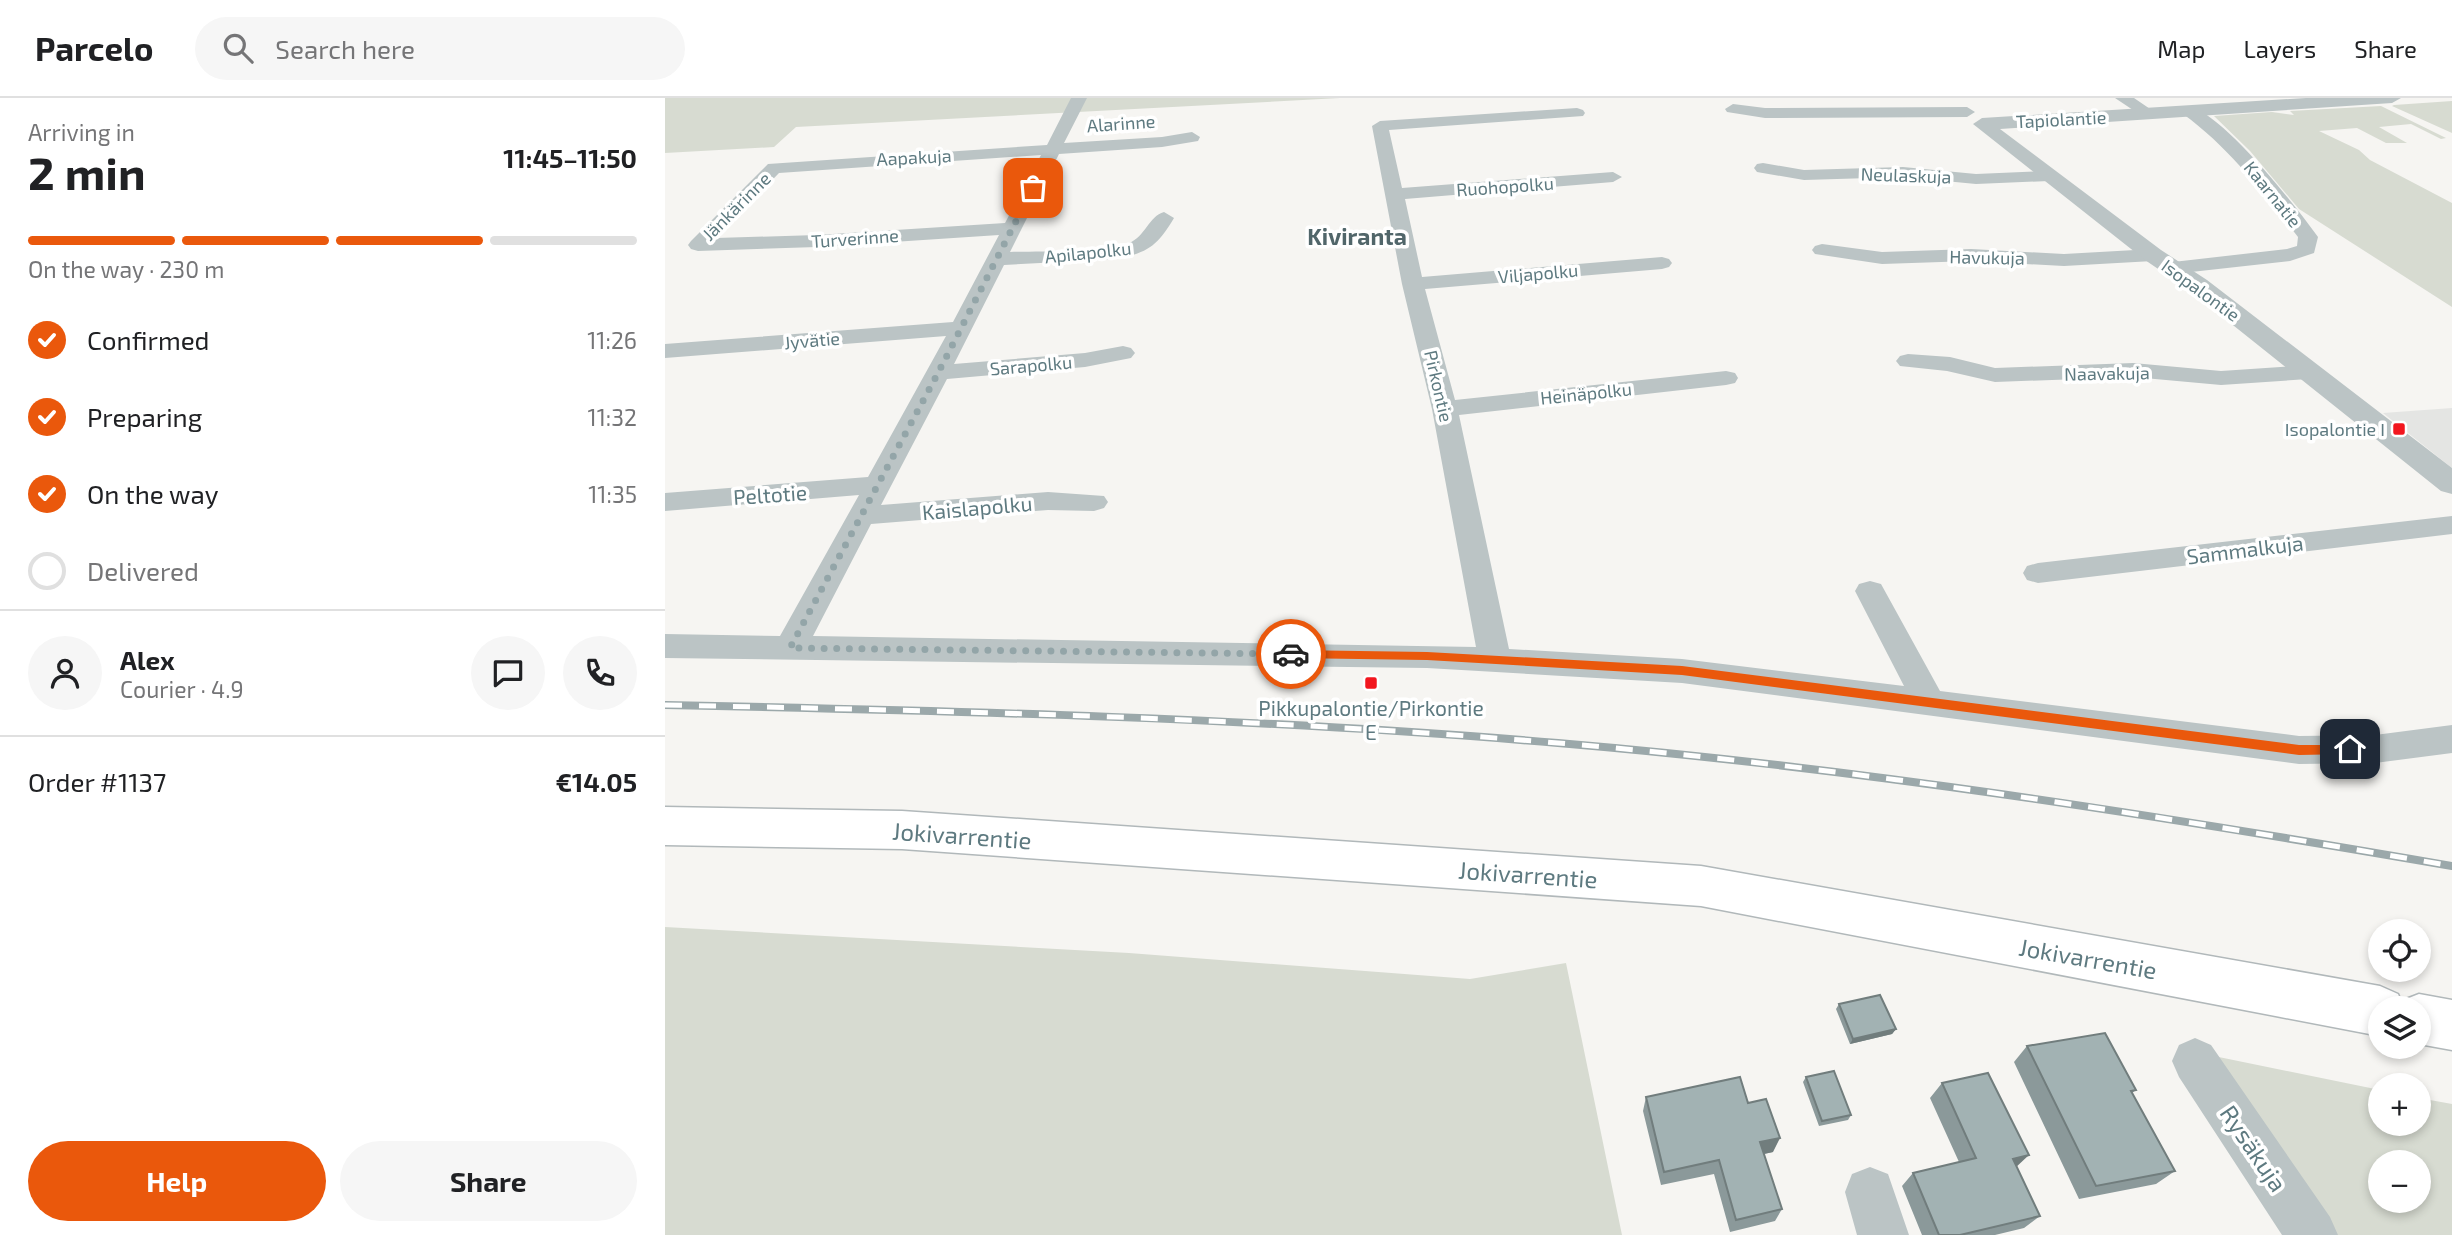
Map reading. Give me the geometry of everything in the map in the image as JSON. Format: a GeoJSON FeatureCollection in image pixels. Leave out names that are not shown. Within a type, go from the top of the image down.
{"type":"FeatureCollection","features":[{"type":"Feature","properties":{"kind":"highway","name":"Jokivarrentie"},"geometry":{"type":"LineString","coordinates":[[665,826],[902,831],[1701,886],[2368,1010]]}},
{"type":"Feature","properties":{"kind":"highway"},"geometry":{"type":"LineString","coordinates":[[2431,1021],[2452,1025]]}},
{"type":"Feature","properties":{"kind":"street"},"geometry":{"type":"LineString","coordinates":[[790,648],[938,373],[1080,98]]}},
{"type":"Feature","properties":{"kind":"street","name":"Isopalontie"},"geometry":{"type":"LineString","coordinates":[[1949,98],[2452,484]]}},
{"type":"Feature","properties":{"kind":"street"},"geometry":{"type":"LineString","coordinates":[[2123,98],[2148,113]]}},
{"type":"Feature","properties":{"kind":"street","name":"Tapiolantie"},"geometry":{"type":"LineString","coordinates":[[1975,118],[2148,113],[2392,98]]}},
{"type":"Feature","properties":{"kind":"street"},"geometry":{"type":"LineString","coordinates":[[1733,109],[1765,113],[1975,118]]}},
{"type":"Feature","properties":{"kind":"street","name":"Kaarnatie"},"geometry":{"type":"LineString","coordinates":[[2163,262],[2290,255],[2307,249],[2308,237],[2240,153],[2223,135],[2189,111]]}},
{"type":"Feature","properties":{"kind":"street","name":"Pirkontie"},"geometry":{"type":"LineString","coordinates":[[1495,660],[1445,409],[1413,284],[1380,126],[1577,113]]}},
{"type":"Feature","properties":{"kind":"street","name":"Alarinne"},"geometry":{"type":"LineString","coordinates":[[1053,149],[1162,142],[1192,137]]}},
{"type":"Feature","properties":{"kind":"street","name":"Aapakuja"},"geometry":{"type":"LineString","coordinates":[[774,168],[1053,149]]}},
{"type":"Feature","properties":{"kind":"street","name":"Jänkärinne"},"geometry":{"type":"LineString","coordinates":[[698,245],[774,168]]}},
{"type":"Feature","properties":{"kind":"street","name":"Neulaskuja"},"geometry":{"type":"LineString","coordinates":[[1763,168],[1804,175],[1903,172],[1976,179],[2049,176]]}},
{"type":"Feature","properties":{"kind":"street","name":"Ruohopolku"},"geometry":{"type":"LineString","coordinates":[[1396,194],[1613,177]]}},
{"type":"Feature","properties":{"kind":"street","name":"Apilapolku"},"geometry":{"type":"LineString","coordinates":[[997,259],[1118,253],[1136,249],[1151,240],[1164,218]]}},
{"type":"Feature","properties":{"kind":"street","name":"Turverinne"},"geometry":{"type":"LineString","coordinates":[[698,245],[817,241],[1011,228]]}},
{"type":"Feature","properties":{"kind":"street","name":"Havukuja"},"geometry":{"type":"LineString","coordinates":[[1822,250],[1882,258],[1971,255],[2163,262]]}},
{"type":"Feature","properties":{"kind":"street","name":"Viljapolku"},"geometry":{"type":"LineString","coordinates":[[1413,284],[1662,263]]}},
{"type":"Feature","properties":{"kind":"street","name":"Jyvätie"},"geometry":{"type":"LineString","coordinates":[[665,351],[960,328]]}},
{"type":"Feature","properties":{"kind":"street","name":"Sarapolku"},"geometry":{"type":"LineString","coordinates":[[938,373],[1085,360],[1123,353]]}},
{"type":"Feature","properties":{"kind":"street","name":"Naavakuja"},"geometry":{"type":"LineString","coordinates":[[1908,361],[1950,363],[1973,372],[1995,375],[2133,370],[2221,378],[2308,372]]}},
{"type":"Feature","properties":{"kind":"street","name":"Heinäpolku"},"geometry":{"type":"LineString","coordinates":[[1445,409],[1726,378]]}},
{"type":"Feature","properties":{"kind":"street","name":"Peltotie"},"geometry":{"type":"LineString","coordinates":[[665,502],[876,485]]}},
{"type":"Feature","properties":{"kind":"street","name":"Kaislapolku"},"geometry":{"type":"LineString","coordinates":[[860,516],[1048,501],[1094,502]]}},
{"type":"Feature","properties":{"kind":"street","name":"Sammalkuja"},"geometry":{"type":"LineString","coordinates":[[2038,573],[2452,525]]}},
{"type":"Feature","properties":{"kind":"street"},"geometry":{"type":"LineString","coordinates":[[1870,591],[1929,702]]}},
{"type":"Feature","properties":{"kind":"street"},"geometry":{"type":"LineString","coordinates":[[665,646],[1413,656],[1495,660],[1682,671],[2299,750],[2375,749],[2452,739]]}},
{"type":"Feature","properties":{"kind":"street","name":"Rysäkuja"},"geometry":{"type":"LineString","coordinates":[[2196,1060],[2312,1235]]}},
{"type":"Feature","properties":{"kind":"shaded area"},"geometry":{"type":"Polygon","coordinates":[[[665,98],[1340,98],[796,127],[774,147],[665,153],[665,98]]]}},
{"type":"Feature","properties":{"kind":"shaded area"},"geometry":{"type":"Polygon","coordinates":[[[2452,101],[2452,133],[2392,106],[2394,105],[2452,101]]]}},
{"type":"Feature","properties":{"kind":"shaded area"},"geometry":{"type":"Polygon","coordinates":[[[2381,106],[2446,138],[2441,139],[2411,124],[2379,127],[2407,143],[2386,143],[2357,128],[2319,131],[2359,150],[2370,160],[2452,203],[2452,307],[2299,209],[2250,151],[2214,116],[2272,112],[2294,115],[2290,111],[2381,106]]]}},
{"type":"Feature","properties":{"kind":"shaded area"},"geometry":{"type":"Polygon","coordinates":[[[2452,408],[2452,468],[2383,413],[2452,408]]]}},
{"type":"Feature","properties":{"kind":"shaded area"},"geometry":{"type":"Polygon","coordinates":[[[665,927],[1129,953],[1470,979],[1566,963],[1622,1235],[665,1235],[665,927]]]}},
{"type":"Feature","properties":{"kind":"shaded area"},"geometry":{"type":"Polygon","coordinates":[[[2209,1055],[2368,1088],[2368,1136],[2431,1136],[2431,1100],[2452,1104],[2452,1235],[2323,1235],[2209,1055]]]}},
{"type":"Feature","properties":{"kind":"building"},"geometry":{"type":"Polygon","coordinates":[[[1880,995],[1896,1029],[1853,1039],[1839,1004],[1880,995]]]}},
{"type":"Feature","properties":{"kind":"building"},"geometry":{"type":"Polygon","coordinates":[[[2105,1033],[2136,1090],[2131,1091],[2175,1171],[2096,1186],[2027,1046],[2105,1033]]]}},
{"type":"Feature","properties":{"kind":"building"},"geometry":{"type":"Polygon","coordinates":[[[1834,1071],[1851,1115],[1822,1121],[1806,1077],[1834,1071]]]}},
{"type":"Feature","properties":{"kind":"building"},"geometry":{"type":"Polygon","coordinates":[[[1988,1073],[2029,1155],[2013,1159],[2040,1216],[1960,1235],[1939,1235],[1913,1173],[1976,1158],[1942,1083],[1988,1073]]]}},
{"type":"Feature","properties":{"kind":"building"},"geometry":{"type":"Polygon","coordinates":[[[1740,1077],[1748,1103],[1766,1099],[1780,1138],[1760,1142],[1782,1209],[1736,1220],[1719,1160],[1664,1172],[1646,1097],[1740,1077]]]}},
{"type":"Feature","properties":{"kind":"railway"},"geometry":{"type":"LineString","coordinates":[[665,705],[1000,713],[1335,727],[1670,753],[2006,795],[2452,866]]}},
{"type":"Feature","properties":{"kind":"way so far"},"geometry":{"type":"LineString","coordinates":[[1033,188],[938,373],[790,648],[1291,654]]}},
{"type":"Feature","properties":{"kind":"place","name":"Isopalontie I"},"geometry":{"type":"Point","coordinates":[2399,429]}},
{"type":"Feature","properties":{"kind":"place","name":"Pikkupalontie/Pirkontie E"},"geometry":{"type":"Point","coordinates":[1371,683]}},
{"type":"Feature","properties":{"kind":"district","name":"Kiviranta"},"geometry":{"type":"Point","coordinates":[1357,236]}},
{"type":"Feature","properties":{"kind":"route"},"geometry":{"type":"LineString","coordinates":[[1291,654],[1427,656],[1682,671],[2299,750],[2350,749]]}}]}
